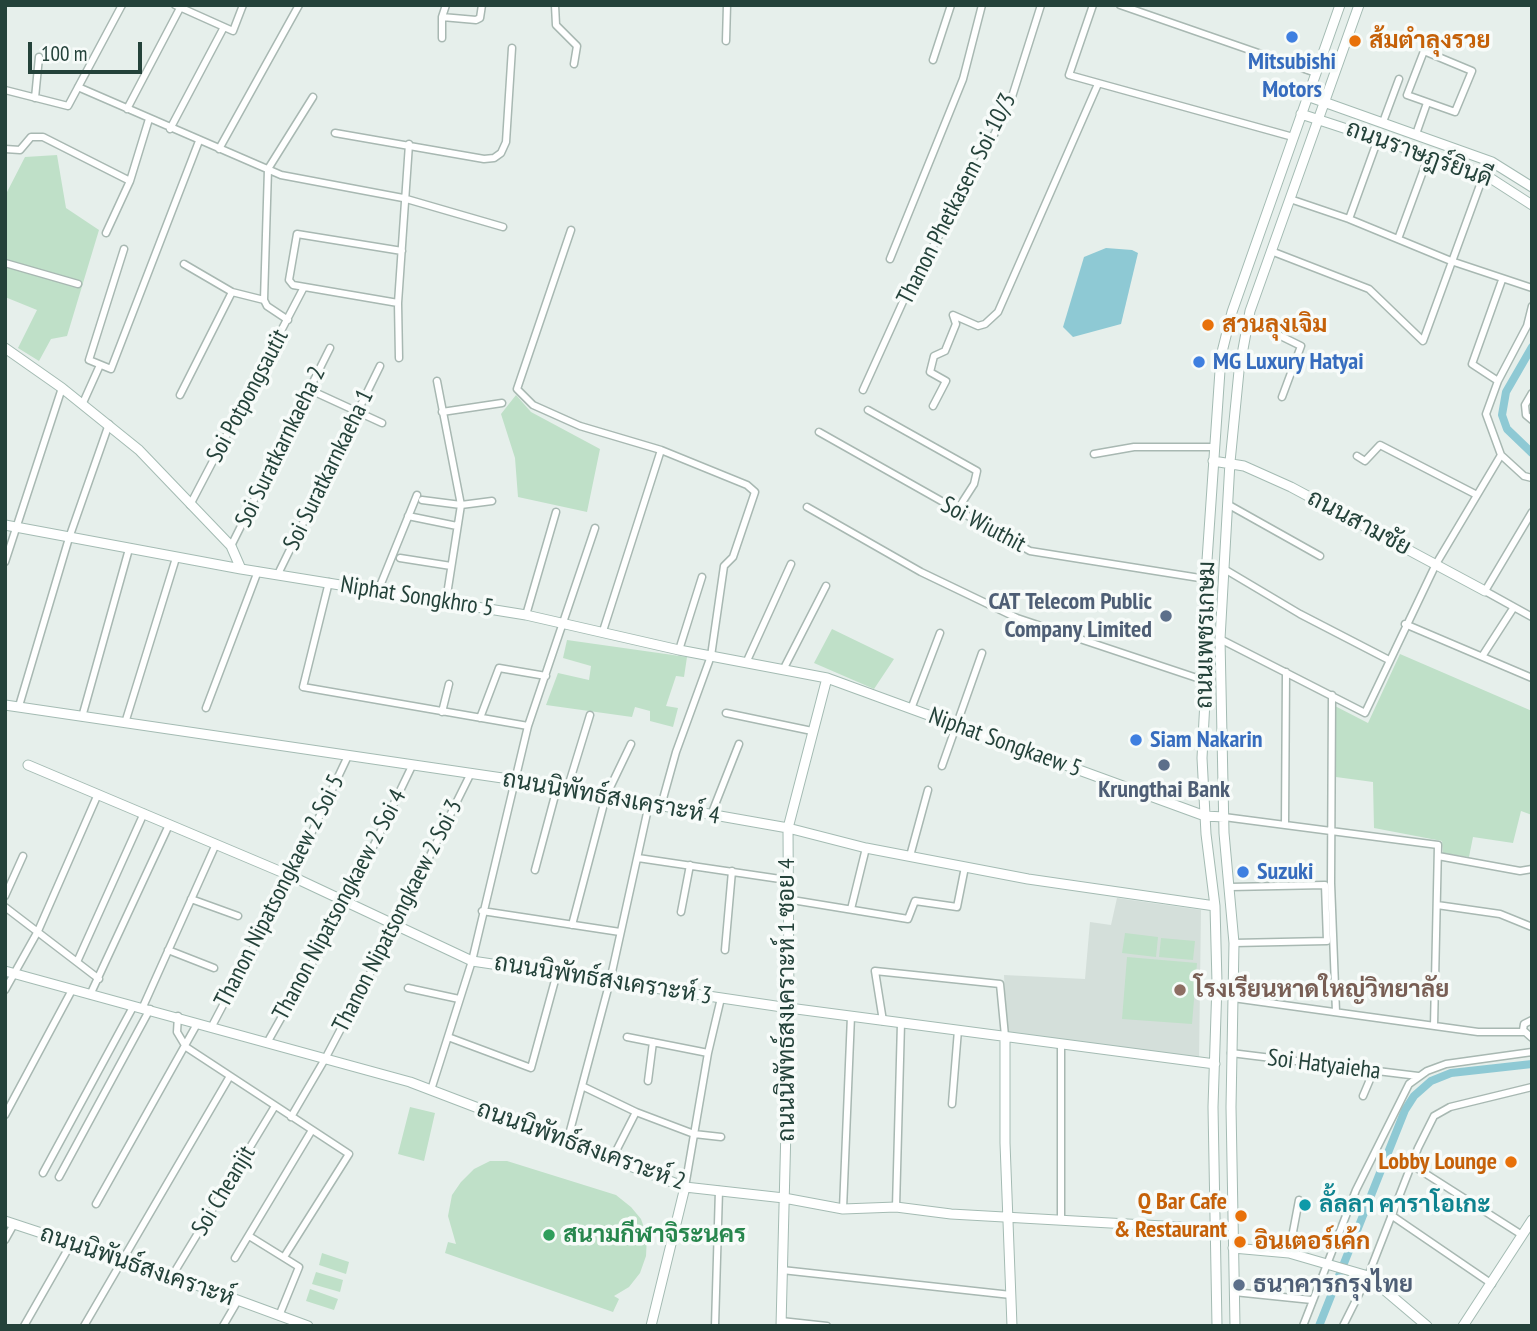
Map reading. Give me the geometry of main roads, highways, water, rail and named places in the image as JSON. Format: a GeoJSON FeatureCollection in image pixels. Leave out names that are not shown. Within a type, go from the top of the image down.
{"type":"FeatureCollection","features":[{"type":"Feature","properties":{"kind":"water"},"geometry":{"type":"Polygon","coordinates":[[[1106,248],[1138,253],[1121,324],[1073,337],[1063,327],[1084,257],[1106,248]]]}},
{"type":"Feature","properties":{"kind":"waterway"},"geometry":{"type":"LineString","coordinates":[[1532,347],[1506,392],[1502,415],[1507,429],[1532,453]]}},
{"type":"Feature","properties":{"kind":"waterway"},"geometry":{"type":"LineString","coordinates":[[1319,1326],[1405,1110],[1414,1096],[1431,1081],[1451,1073],[1532,1064]]}},
{"type":"Feature","properties":{"kind":"place","name":"Mitsubishi Motors"},"geometry":{"type":"Point","coordinates":[1292,37]}},
{"type":"Feature","properties":{"kind":"place","name":"ส้มตำลุงรวย"},"geometry":{"type":"Point","coordinates":[1355,41]}},
{"type":"Feature","properties":{"kind":"place","name":"สวนลุงเจิม"},"geometry":{"type":"Point","coordinates":[1208,325]}},
{"type":"Feature","properties":{"kind":"place","name":"MG Luxury Hatyai"},"geometry":{"type":"Point","coordinates":[1199,362]}},
{"type":"Feature","properties":{"kind":"place","name":"CAT Telecom Public Company Limited"},"geometry":{"type":"Point","coordinates":[1166,616]}},
{"type":"Feature","properties":{"kind":"place","name":"Siam Nakarin"},"geometry":{"type":"Point","coordinates":[1136,740]}},
{"type":"Feature","properties":{"kind":"place","name":"Krungthai Bank"},"geometry":{"type":"Point","coordinates":[1164,765]}},
{"type":"Feature","properties":{"kind":"place","name":"Suzuki"},"geometry":{"type":"Point","coordinates":[1243,872]}},
{"type":"Feature","properties":{"kind":"place","name":"โรงเรียนหาดใหญ่วิทยาลัย"},"geometry":{"type":"Point","coordinates":[1180,990]}},
{"type":"Feature","properties":{"kind":"place","name":"Lobby Lounge"},"geometry":{"type":"Point","coordinates":[1511,1162]}},
{"type":"Feature","properties":{"kind":"place","name":"ลั้ลลา คาราโอเกะ"},"geometry":{"type":"Point","coordinates":[1305,1205]}},
{"type":"Feature","properties":{"kind":"place","name":"Q Bar Cafe & Restaurant"},"geometry":{"type":"Point","coordinates":[1241,1216]}},
{"type":"Feature","properties":{"kind":"place","name":"สนามกีฬาจิระนคร"},"geometry":{"type":"Point","coordinates":[549,1235]}},
{"type":"Feature","properties":{"kind":"place","name":"อินเตอร์เค้ก"},"geometry":{"type":"Point","coordinates":[1240,1242]}},
{"type":"Feature","properties":{"kind":"place","name":"ธนาคารกรุงไทย"},"geometry":{"type":"Point","coordinates":[1239,1285]}}]}
